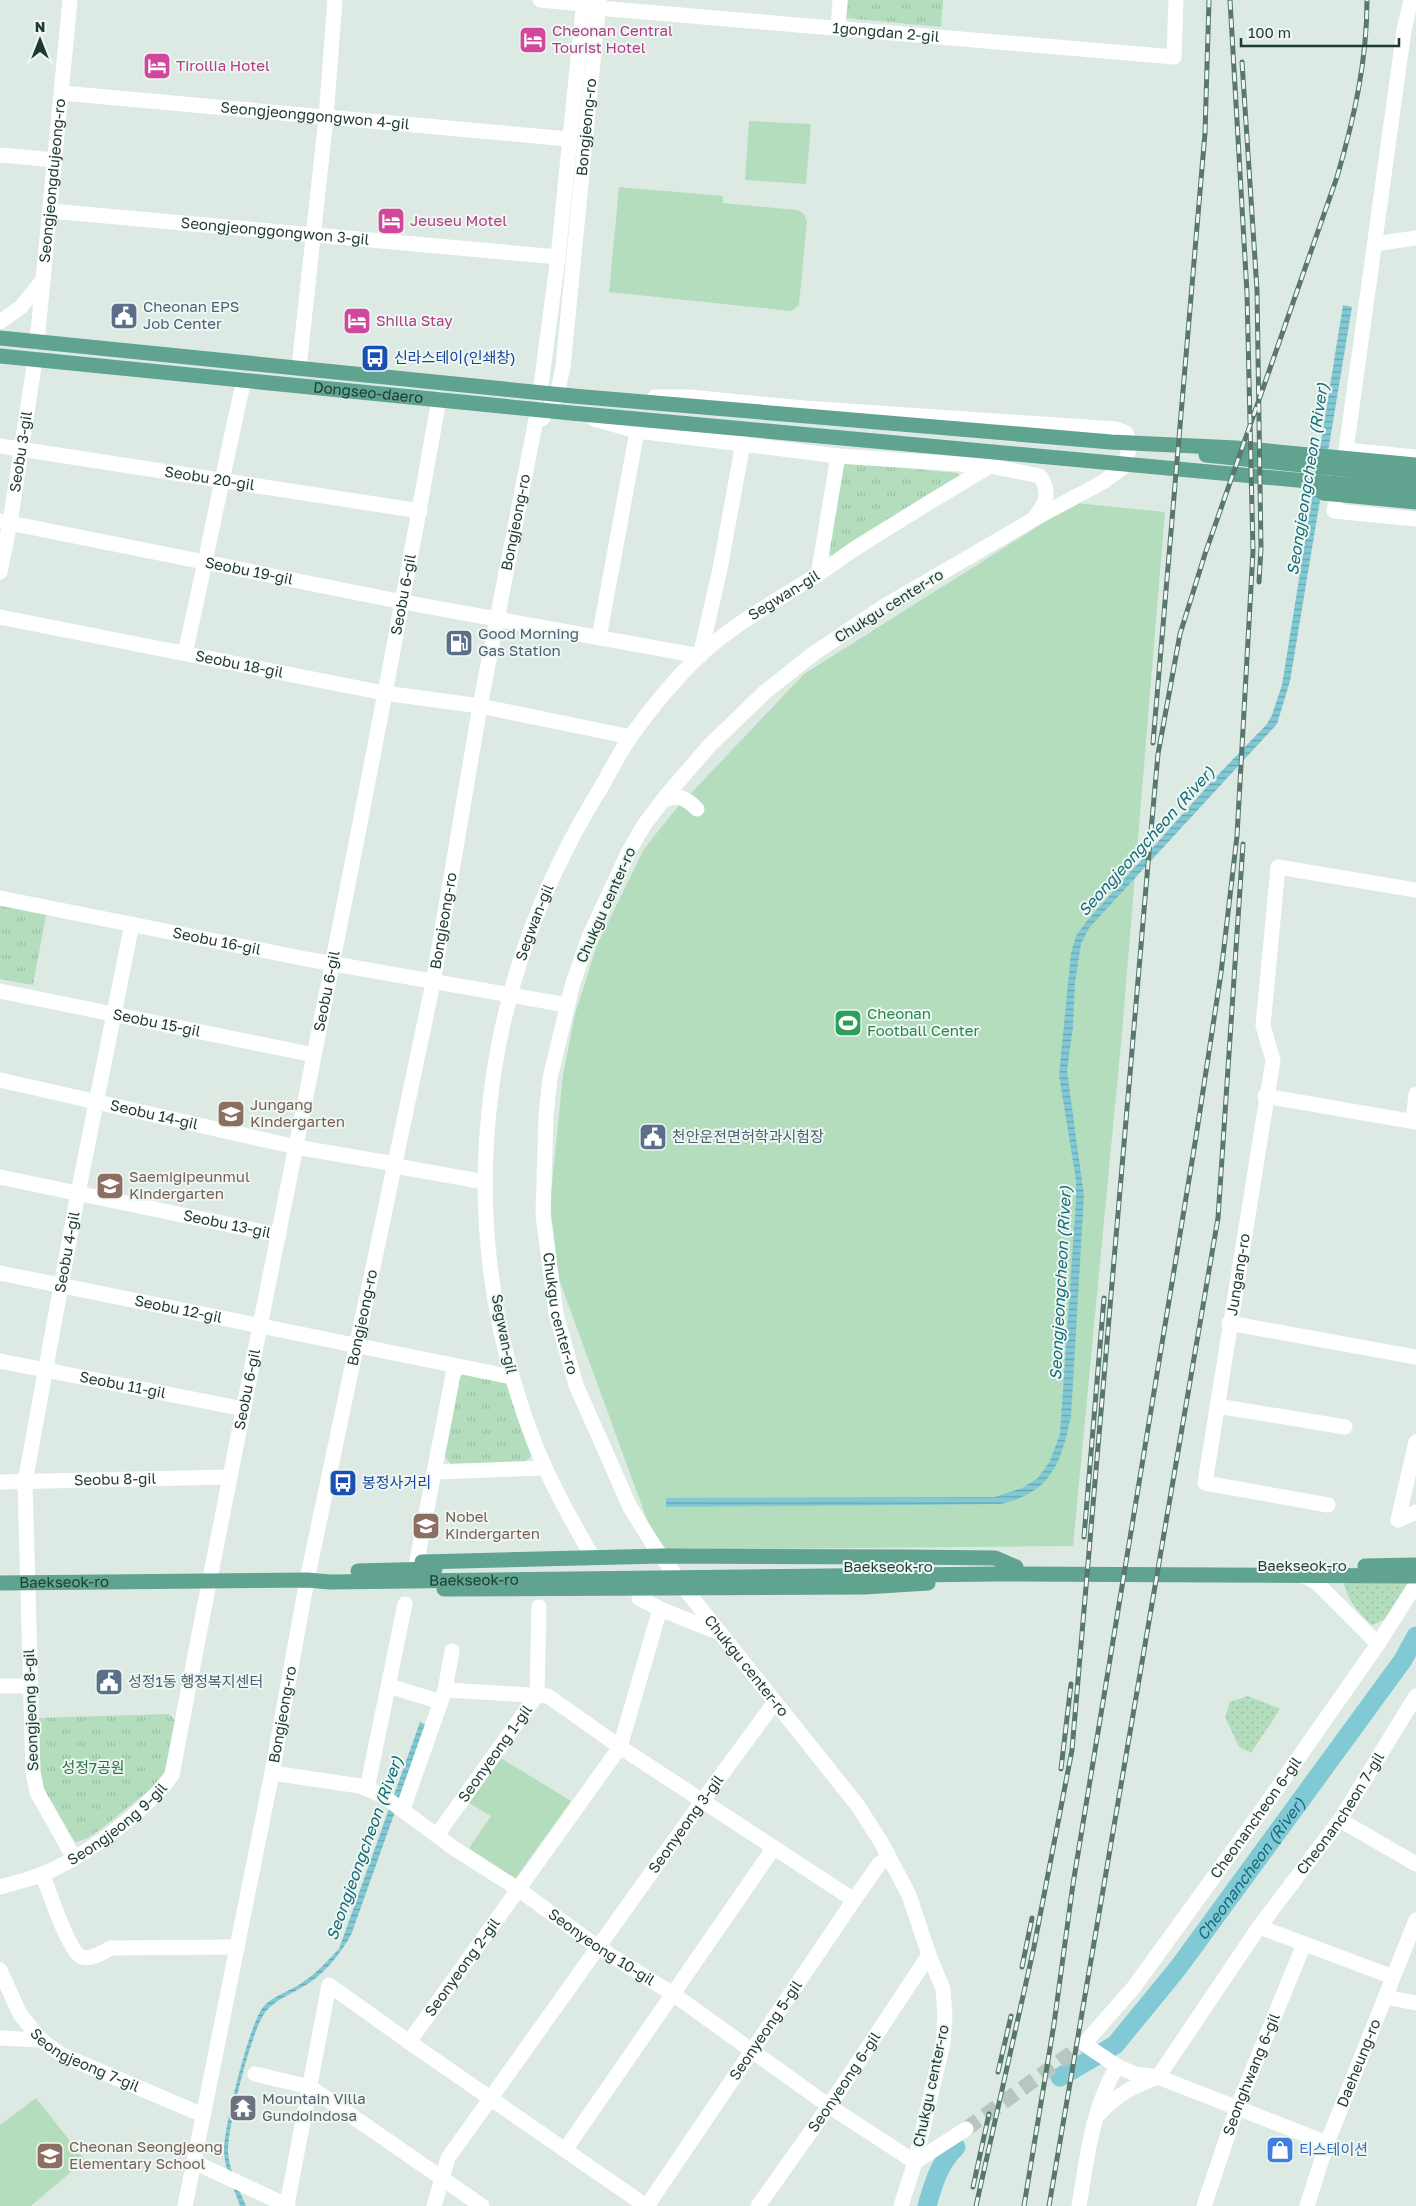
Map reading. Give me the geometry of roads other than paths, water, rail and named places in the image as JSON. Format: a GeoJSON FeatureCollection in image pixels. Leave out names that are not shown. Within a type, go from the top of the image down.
{"type":"FeatureCollection","features":[{"type":"Feature","properties":{"kind":"main road","name":"Dongseo-daero"},"geometry":{"type":"LineString","coordinates":[[0,338],[299,367],[557,395],[1111,442]]}},
{"type":"Feature","properties":{"kind":"main road","name":"Seongjeongdujeong-ro"},"geometry":{"type":"LineString","coordinates":[[35,360],[37,342]]}},
{"type":"Feature","properties":{"kind":"main road","name":"Dongseo-daero"},"geometry":{"type":"LineString","coordinates":[[0,356],[571,413],[973,450]]}},
{"type":"Feature","properties":{"kind":"main road","name":"Bongjeong-ro"},"geometry":{"type":"LineString","coordinates":[[540,393],[544,410]]}},
{"type":"Feature","properties":{"kind":"main road"},"geometry":{"type":"LineString","coordinates":[[1111,442],[1236,448],[1416,465]]}},
{"type":"Feature","properties":{"kind":"main road"},"geometry":{"type":"LineString","coordinates":[[1111,442],[1217,457],[1416,477]]}},
{"type":"Feature","properties":{"kind":"main road"},"geometry":{"type":"LineString","coordinates":[[973,450],[1416,491]]}},
{"type":"Feature","properties":{"kind":"main road"},"geometry":{"type":"LineString","coordinates":[[973,450],[1177,478],[1416,502]]}},
{"type":"Feature","properties":{"kind":"main road"},"geometry":{"type":"LineString","coordinates":[[996,1574],[907,1586],[684,1589],[433,1589],[419,1587],[411,1571],[438,1562],[662,1556],[995,1558],[1016,1567]]}},
{"type":"Feature","properties":{"kind":"main road","name":"Baekseok-ro"},"geometry":{"type":"LineString","coordinates":[[0,1583],[308,1580],[411,1571],[638,1573],[1016,1567],[1068,1571]]}},
{"type":"Feature","properties":{"kind":"main road"},"geometry":{"type":"LineString","coordinates":[[1068,1571],[1190,1571]]}},
{"type":"Feature","properties":{"kind":"main road","name":"Baekseok-ro"},"geometry":{"type":"LineString","coordinates":[[709,1572],[996,1574],[1068,1571]]}},
{"type":"Feature","properties":{"kind":"main road","name":"Baekseok-ro"},"geometry":{"type":"LineString","coordinates":[[1190,1571],[1412,1571]]}},
{"type":"Feature","properties":{"kind":"main road","name":"Baekseok-ro"},"geometry":{"type":"LineString","coordinates":[[1190,1571],[1304,1576],[1327,1582],[1412,1571]]}},
{"type":"Feature","properties":{"kind":"street","name":"Seongjeongdujeong-ro"},"geometry":{"type":"LineString","coordinates":[[37,342],[70,0]]}},
{"type":"Feature","properties":{"kind":"street"},"geometry":{"type":"LineString","coordinates":[[299,367],[326,118],[336,0]]}},
{"type":"Feature","properties":{"kind":"street"},"geometry":{"type":"LineString","coordinates":[[540,0],[583,2]]}},
{"type":"Feature","properties":{"kind":"street"},"geometry":{"type":"LineString","coordinates":[[838,28],[840,0]]}},
{"type":"Feature","properties":{"kind":"street","name":"1gongdan 2-gil"},"geometry":{"type":"LineString","coordinates":[[599,4],[838,28],[1174,57],[1176,0]]}},
{"type":"Feature","properties":{"kind":"street"},"geometry":{"type":"LineString","coordinates":[[1411,0],[1404,30],[1346,450],[1334,511],[1416,519]]}},
{"type":"Feature","properties":{"kind":"street","name":"Bongjeong-ro"},"geometry":{"type":"LineString","coordinates":[[540,393],[558,257],[583,2]]}},
{"type":"Feature","properties":{"kind":"street","name":"Bongjeong-ro"},"geometry":{"type":"LineString","coordinates":[[185,2206],[272,1773],[308,1580],[433,983],[480,706],[535,428],[544,410],[557,395],[568,325],[599,4]]}},
{"type":"Feature","properties":{"kind":"street","name":"Seongjeonggongwon 4-gil"},"geometry":{"type":"LineString","coordinates":[[62,93],[569,139]]}},
{"type":"Feature","properties":{"kind":"street"},"geometry":{"type":"LineString","coordinates":[[0,155],[55,160]]}},
{"type":"Feature","properties":{"kind":"street","name":"Seongjeonggongwon 3-gil"},"geometry":{"type":"LineString","coordinates":[[51,211],[558,257]]}},
{"type":"Feature","properties":{"kind":"street"},"geometry":{"type":"LineString","coordinates":[[1375,244],[1416,238]]}},
{"type":"Feature","properties":{"kind":"street"},"geometry":{"type":"LineString","coordinates":[[0,322],[21,307],[43,280]]}},
{"type":"Feature","properties":{"kind":"street","name":"Seobu 3-gil"},"geometry":{"type":"LineString","coordinates":[[0,572],[5,522],[20,450],[35,360]]}},
{"type":"Feature","properties":{"kind":"street"},"geometry":{"type":"LineString","coordinates":[[185,653],[206,561],[220,481],[244,380]]}},
{"type":"Feature","properties":{"kind":"street","name":"Chukgu center-ro"},"geometry":{"type":"LineString","coordinates":[[573,396],[689,397],[804,408],[1116,429],[1126,432],[1129,440],[1128,454],[1122,468],[1103,482],[1034,518],[883,607],[813,654],[765,692],[709,746],[662,801],[640,832],[607,897],[589,937],[566,1005],[550,1078],[546,1115],[543,1215],[556,1314],[576,1385],[594,1427],[630,1507],[684,1589],[858,1806],[881,1842],[909,1895],[943,1990],[946,2017],[942,2043],[915,2162],[901,2206]]}},
{"type":"Feature","properties":{"kind":"street","name":"Seobu 6-gil"},"geometry":{"type":"LineString","coordinates":[[209,1582],[333,964],[420,511],[439,399]]}},
{"type":"Feature","properties":{"kind":"street"},"geometry":{"type":"LineString","coordinates":[[571,413],[637,431],[838,456],[990,466],[1040,476],[1046,487],[1046,503],[1034,518]]}},
{"type":"Feature","properties":{"kind":"street"},"geometry":{"type":"LineString","coordinates":[[599,638],[637,431]]}},
{"type":"Feature","properties":{"kind":"street"},"geometry":{"type":"LineString","coordinates":[[700,656],[720,570],[743,443]]}},
{"type":"Feature","properties":{"kind":"street","name":"Seobu 20-gil"},"geometry":{"type":"LineString","coordinates":[[0,446],[420,511]]}},
{"type":"Feature","properties":{"kind":"street"},"geometry":{"type":"LineString","coordinates":[[1346,450],[1416,457]]}},
{"type":"Feature","properties":{"kind":"street"},"geometry":{"type":"LineString","coordinates":[[1346,450],[1353,478],[1355,502],[1370,514]]}},
{"type":"Feature","properties":{"kind":"street"},"geometry":{"type":"LineString","coordinates":[[1353,478],[1357,465],[1376,453]]}},
{"type":"Feature","properties":{"kind":"street"},"geometry":{"type":"LineString","coordinates":[[818,575],[838,456]]}},
{"type":"Feature","properties":{"kind":"street","name":"Segwan-gil"},"geometry":{"type":"LineString","coordinates":[[593,1558],[556,1492],[545,1468],[512,1377],[499,1321],[485,1216],[489,1100],[498,1039],[535,917],[567,844],[630,737],[700,656],[752,614],[818,575],[855,548],[990,466]]}},
{"type":"Feature","properties":{"kind":"street","name":"Seobu 19-gil"},"geometry":{"type":"LineString","coordinates":[[5,522],[402,602],[700,656]]}},
{"type":"Feature","properties":{"kind":"street","name":"Seobu 18-gil"},"geometry":{"type":"LineString","coordinates":[[0,617],[384,693],[480,706],[630,737]]}},
{"type":"Feature","properties":{"kind":"street"},"geometry":{"type":"LineString","coordinates":[[662,801],[675,796],[686,798],[697,809]]}},
{"type":"Feature","properties":{"kind":"street","name":"Jungang-ro"},"geometry":{"type":"LineString","coordinates":[[1416,890],[1278,867],[1263,1026],[1273,1060],[1265,1096],[1229,1323],[1416,1357]]}},
{"type":"Feature","properties":{"kind":"street","name":"Seobu 16-gil"},"geometry":{"type":"LineString","coordinates":[[0,898],[433,983],[566,1005]]}},
{"type":"Feature","properties":{"kind":"street","name":"Seobu 4-gil"},"geometry":{"type":"LineString","coordinates":[[27,1582],[25,1482],[78,1193],[116,1014],[132,924]]}},
{"type":"Feature","properties":{"kind":"street","name":"Seobu 15-gil"},"geometry":{"type":"LineString","coordinates":[[0,991],[314,1054]]}},
{"type":"Feature","properties":{"kind":"street","name":"Seobu 14-gil"},"geometry":{"type":"LineString","coordinates":[[0,1080],[296,1146],[485,1182]]}},
{"type":"Feature","properties":{"kind":"street"},"geometry":{"type":"LineString","coordinates":[[1265,1096],[1414,1122],[1416,1094]]}},
{"type":"Feature","properties":{"kind":"street","name":"Seobu 13-gil"},"geometry":{"type":"LineString","coordinates":[[0,1177],[279,1235]]}},
{"type":"Feature","properties":{"kind":"street","name":"Seobu 12-gil"},"geometry":{"type":"LineString","coordinates":[[0,1273],[261,1328],[357,1345],[512,1377]]}},
{"type":"Feature","properties":{"kind":"street"},"geometry":{"type":"LineString","coordinates":[[1229,1323],[1205,1483],[1328,1505]]}},
{"type":"Feature","properties":{"kind":"street","name":"Seobu 11-gil"},"geometry":{"type":"LineString","coordinates":[[0,1361],[244,1409]]}},
{"type":"Feature","properties":{"kind":"street"},"geometry":{"type":"LineString","coordinates":[[411,1571],[434,1472],[455,1366]]}},
{"type":"Feature","properties":{"kind":"street"},"geometry":{"type":"LineString","coordinates":[[1217,1406],[1344,1427]]}},
{"type":"Feature","properties":{"kind":"street"},"geometry":{"type":"LineString","coordinates":[[1416,1442],[1398,1520],[1416,1512]]}},
{"type":"Feature","properties":{"kind":"street"},"geometry":{"type":"LineString","coordinates":[[434,1472],[545,1468]]}},
{"type":"Feature","properties":{"kind":"street","name":"Seobu 8-gil"},"geometry":{"type":"LineString","coordinates":[[0,1482],[230,1477]]}},
{"type":"Feature","properties":{"kind":"street","name":"Seongjeong 8-gil"},"geometry":{"type":"LineString","coordinates":[[27,1582],[33,1772],[37,1792],[74,1858]]}},
{"type":"Feature","properties":{"kind":"street","name":"Seongjeong 9-gil"},"geometry":{"type":"LineString","coordinates":[[0,1888],[42,1874],[88,1851],[160,1792],[172,1775],[209,1582]]}},
{"type":"Feature","properties":{"kind":"street"},"geometry":{"type":"LineString","coordinates":[[1327,1582],[1378,1644]]}},
{"type":"Feature","properties":{"kind":"street","name":"Cheonancheon 6-gil"},"geometry":{"type":"LineString","coordinates":[[1115,2065],[1086,2045],[1134,1987],[1255,1820],[1378,1644],[1416,1584]]}},
{"type":"Feature","properties":{"kind":"street"},"geometry":{"type":"LineString","coordinates":[[638,1598],[720,1633]]}},
{"type":"Feature","properties":{"kind":"street"},"geometry":{"type":"LineString","coordinates":[[367,1789],[405,1604]]}},
{"type":"Feature","properties":{"kind":"street","name":"Seonyeong 1-gil"},"geometry":{"type":"LineString","coordinates":[[437,1835],[537,1695],[539,1607]]}},
{"type":"Feature","properties":{"kind":"street","name":"Seonyeong 2-gil"},"geometry":{"type":"LineString","coordinates":[[409,2042],[620,1747],[660,1609]]}},
{"type":"Feature","properties":{"kind":"street"},"geometry":{"type":"LineString","coordinates":[[403,1809],[443,1696],[452,1651]]}},
{"type":"Feature","properties":{"kind":"street"},"geometry":{"type":"LineString","coordinates":[[0,1686],[29,1686]]}},
{"type":"Feature","properties":{"kind":"street"},"geometry":{"type":"LineString","coordinates":[[389,1686],[443,1696],[548,1696],[620,1747],[703,1800],[773,1849],[854,1900]]}},
{"type":"Feature","properties":{"kind":"street","name":"Cheonancheon 7-gil"},"geometry":{"type":"LineString","coordinates":[[1158,2077],[1259,1927],[1340,1820],[1416,1696]]}},
{"type":"Feature","properties":{"kind":"street","name":"Seonyeong 3-gil"},"geometry":{"type":"LineString","coordinates":[[434,2206],[440,2178],[448,2158],[775,1702]]}},
{"type":"Feature","properties":{"kind":"street","name":"Seonyeong 10-gil"},"geometry":{"type":"LineString","coordinates":[[272,1773],[367,1789],[382,1795],[599,1948],[673,1994],[829,2106],[915,2162]]}},
{"type":"Feature","properties":{"kind":"street"},"geometry":{"type":"LineString","coordinates":[[1340,1820],[1416,1864]]}},
{"type":"Feature","properties":{"kind":"street"},"geometry":{"type":"LineString","coordinates":[[565,2150],[773,1849]]}},
{"type":"Feature","properties":{"kind":"street","name":"Seonyeong 5-gil"},"geometry":{"type":"LineString","coordinates":[[646,2206],[879,1864],[888,1858]]}},
{"type":"Feature","properties":{"kind":"street"},"geometry":{"type":"LineString","coordinates":[[42,1874],[68,1939],[77,1954],[82,1957],[94,1957],[111,1948],[237,1947]]}},
{"type":"Feature","properties":{"kind":"street","name":"Daeheung-ro"},"geometry":{"type":"LineString","coordinates":[[1307,2206],[1327,2143],[1416,1920]]}},
{"type":"Feature","properties":{"kind":"street"},"geometry":{"type":"LineString","coordinates":[[1259,1927],[1393,1977]]}},
{"type":"Feature","properties":{"kind":"street","name":"Seonghwang 6-gil"},"geometry":{"type":"LineString","coordinates":[[1204,2206],[1236,2108],[1304,1944]]}},
{"type":"Feature","properties":{"kind":"street","name":"Seonyeong 6-gil"},"geometry":{"type":"LineString","coordinates":[[758,2206],[829,2106],[929,1955]]}},
{"type":"Feature","properties":{"kind":"street","name":"Seongjeong 7-gil"},"geometry":{"type":"LineString","coordinates":[[0,1970],[20,2014],[41,2040],[62,2055],[204,2115]]}},
{"type":"Feature","properties":{"kind":"street"},"geometry":{"type":"LineString","coordinates":[[194,2162],[288,2206],[330,1985],[646,2206]]}},
{"type":"Feature","properties":{"kind":"street"},"geometry":{"type":"LineString","coordinates":[[1386,1997],[1416,2003]]}},
{"type":"Feature","properties":{"kind":"street"},"geometry":{"type":"LineString","coordinates":[[0,2038],[41,2040]]}},
{"type":"Feature","properties":{"kind":"street"},"geometry":{"type":"LineString","coordinates":[[1079,2206],[1094,2119],[1104,2087],[1115,2065],[1135,2074],[1158,2077],[1327,2143]]}},
{"type":"Feature","properties":{"kind":"street"},"geometry":{"type":"LineString","coordinates":[[255,2074],[310,2087],[482,2206]]}},
{"type":"Feature","properties":{"kind":"street"},"geometry":{"type":"LineString","coordinates":[[1094,2119],[1114,2099],[1130,2087],[1158,2077]]}},
{"type":"Feature","properties":{"kind":"street"},"geometry":{"type":"LineString","coordinates":[[915,2162],[966,2129]]}},
{"type":"Feature","properties":{"kind":"water"},"geometry":{"type":"Polygon","coordinates":[[[1343,305],[1352,307],[1290,681],[1277,724],[1089,928],[1081,944],[1075,983],[1073,1027],[1067,1071],[1084,1196],[1071,1416],[1058,1461],[1043,1483],[1032,1492],[1001,1504],[666,1507],[666,1498],[995,1497],[1022,1488],[1038,1478],[1050,1461],[1060,1434],[1076,1200],[1076,1180],[1059,1075],[1071,953],[1076,936],[1086,922],[1214,779],[1267,724],[1272,715],[1282,685],[1343,305]]]}},
{"type":"Feature","properties":{"kind":"water"},"geometry":{"type":"Polygon","coordinates":[[[420,1722],[426,1725],[351,1935],[338,1955],[322,1973],[276,2002],[267,2010],[254,2035],[236,2101],[228,2152],[230,2166],[246,2206],[240,2206],[228,2173],[224,2152],[225,2140],[238,2076],[258,2015],[264,2006],[273,1999],[298,1985],[322,1967],[339,1949],[420,1722]]]}},
{"type":"Feature","properties":{"kind":"waterway","name":"Cheonancheon (River)"},"geometry":{"type":"LineString","coordinates":[[1060,2077],[1115,2045],[1178,1968],[1403,1660],[1416,1636]]}},
{"type":"Feature","properties":{"kind":"waterway","name":"Cheonancheon (River)"},"geometry":{"type":"LineString","coordinates":[[927,2206],[934,2182],[941,2167],[956,2147]]}},
{"type":"Feature","properties":{"kind":"tunnel"},"geometry":{"type":"LineString","coordinates":[[966,2129],[1084,2044]]}},
{"type":"Feature","properties":{"kind":"railway"},"geometry":{"type":"LineString","coordinates":[[1153,743],[1205,133],[1209,0]]}},
{"type":"Feature","properties":{"kind":"railway"},"geometry":{"type":"LineString","coordinates":[[1024,2206],[1054,2024],[1073,1884],[1196,1137],[1221,973],[1237,836],[1253,551],[1247,293],[1230,0]]}},
{"type":"Feature","properties":{"kind":"railway"},"geometry":{"type":"LineString","coordinates":[[976,2206],[1034,1947],[1072,1750],[1158,754],[1180,634],[1205,554],[1337,177],[1354,112],[1362,68],[1367,0]]}},
{"type":"Feature","properties":{"kind":"railway"},"geometry":{"type":"LineString","coordinates":[[1242,62],[1257,290],[1261,548],[1259,582]]}},
{"type":"Feature","properties":{"kind":"railway"},"geometry":{"type":"LineString","coordinates":[[1049,2206],[1218,1218],[1243,844]]}},
{"type":"Feature","properties":{"kind":"railway"},"geometry":{"type":"LineString","coordinates":[[1084,1537],[1104,1298]]}},
{"type":"Feature","properties":{"kind":"railway"},"geometry":{"type":"LineString","coordinates":[[1061,1769],[1071,1684]]}},
{"type":"Feature","properties":{"kind":"railway"},"geometry":{"type":"LineString","coordinates":[[1022,1967],[1032,1918]]}},
{"type":"Feature","properties":{"kind":"railway"},"geometry":{"type":"LineString","coordinates":[[998,2072],[1011,2016]]}},
{"type":"Feature","properties":{"kind":"railway"},"geometry":{"type":"LineString","coordinates":[[973,2187],[989,2114]]}},
{"type":"Feature","properties":{"kind":"place","name":"Cheonan Central Tourist Hotel"},"geometry":{"type":"Point","coordinates":[533,40]}},
{"type":"Feature","properties":{"kind":"place","name":"Tirollia Hotel"},"geometry":{"type":"Point","coordinates":[157,66]}},
{"type":"Feature","properties":{"kind":"place","name":"Jeuseu Motel"},"geometry":{"type":"Point","coordinates":[391,221]}},
{"type":"Feature","properties":{"kind":"place","name":"Cheonan EPS Job Center"},"geometry":{"type":"Point","coordinates":[124,316]}},
{"type":"Feature","properties":{"kind":"place","name":"Shilla Stay"},"geometry":{"type":"Point","coordinates":[357,321]}},
{"type":"Feature","properties":{"kind":"place","name":"신라스테이(인쇄창)"},"geometry":{"type":"Point","coordinates":[375,358]}},
{"type":"Feature","properties":{"kind":"place","name":"Good Morning Gas Station"},"geometry":{"type":"Point","coordinates":[459,643]}},
{"type":"Feature","properties":{"kind":"place","name":"Cheonan Football Center"},"geometry":{"type":"Point","coordinates":[848,1023]}},
{"type":"Feature","properties":{"kind":"place","name":"Jungang Kindergarten"},"geometry":{"type":"Point","coordinates":[231,1114]}},
{"type":"Feature","properties":{"kind":"place","name":"천안운전면허학과시험장"},"geometry":{"type":"Point","coordinates":[653,1137]}},
{"type":"Feature","properties":{"kind":"place","name":"Saemigipeunmul Kindergarten"},"geometry":{"type":"Point","coordinates":[110,1186]}},
{"type":"Feature","properties":{"kind":"place","name":"봉정사거리"},"geometry":{"type":"Point","coordinates":[343,1483]}},
{"type":"Feature","properties":{"kind":"place","name":"Nobel Kindergarten"},"geometry":{"type":"Point","coordinates":[426,1526]}},
{"type":"Feature","properties":{"kind":"place","name":"성정1동 행정복지센터"},"geometry":{"type":"Point","coordinates":[109,1682]}},
{"type":"Feature","properties":{"kind":"place","name":"Mountain Villa Gundoindosa"},"geometry":{"type":"Point","coordinates":[243,2108]}},
{"type":"Feature","properties":{"kind":"place","name":"티스테이션"},"geometry":{"type":"Point","coordinates":[1280,2150]}},
{"type":"Feature","properties":{"kind":"place","name":"Cheonan Seongjeong Elementary School"},"geometry":{"type":"Point","coordinates":[50,2156]}},
{"type":"Feature","properties":{"kind":"water label","name":"Seongjeongcheon (River)"},"geometry":{"type":"Point","coordinates":[1307,479]}},
{"type":"Feature","properties":{"kind":"water label","name":"Seongjeongcheon (River)"},"geometry":{"type":"Point","coordinates":[1146,841]}},
{"type":"Feature","properties":{"kind":"water label","name":"Seongjeongcheon (River)"},"geometry":{"type":"Point","coordinates":[1060,1283]}},
{"type":"Feature","properties":{"kind":"water label","name":"Seongjeongcheon (River)"},"geometry":{"type":"Point","coordinates":[364,1848]}},
{"type":"Feature","properties":{"kind":"park label","name":"성정7공원"},"geometry":{"type":"Point","coordinates":[93,1768]}}]}
